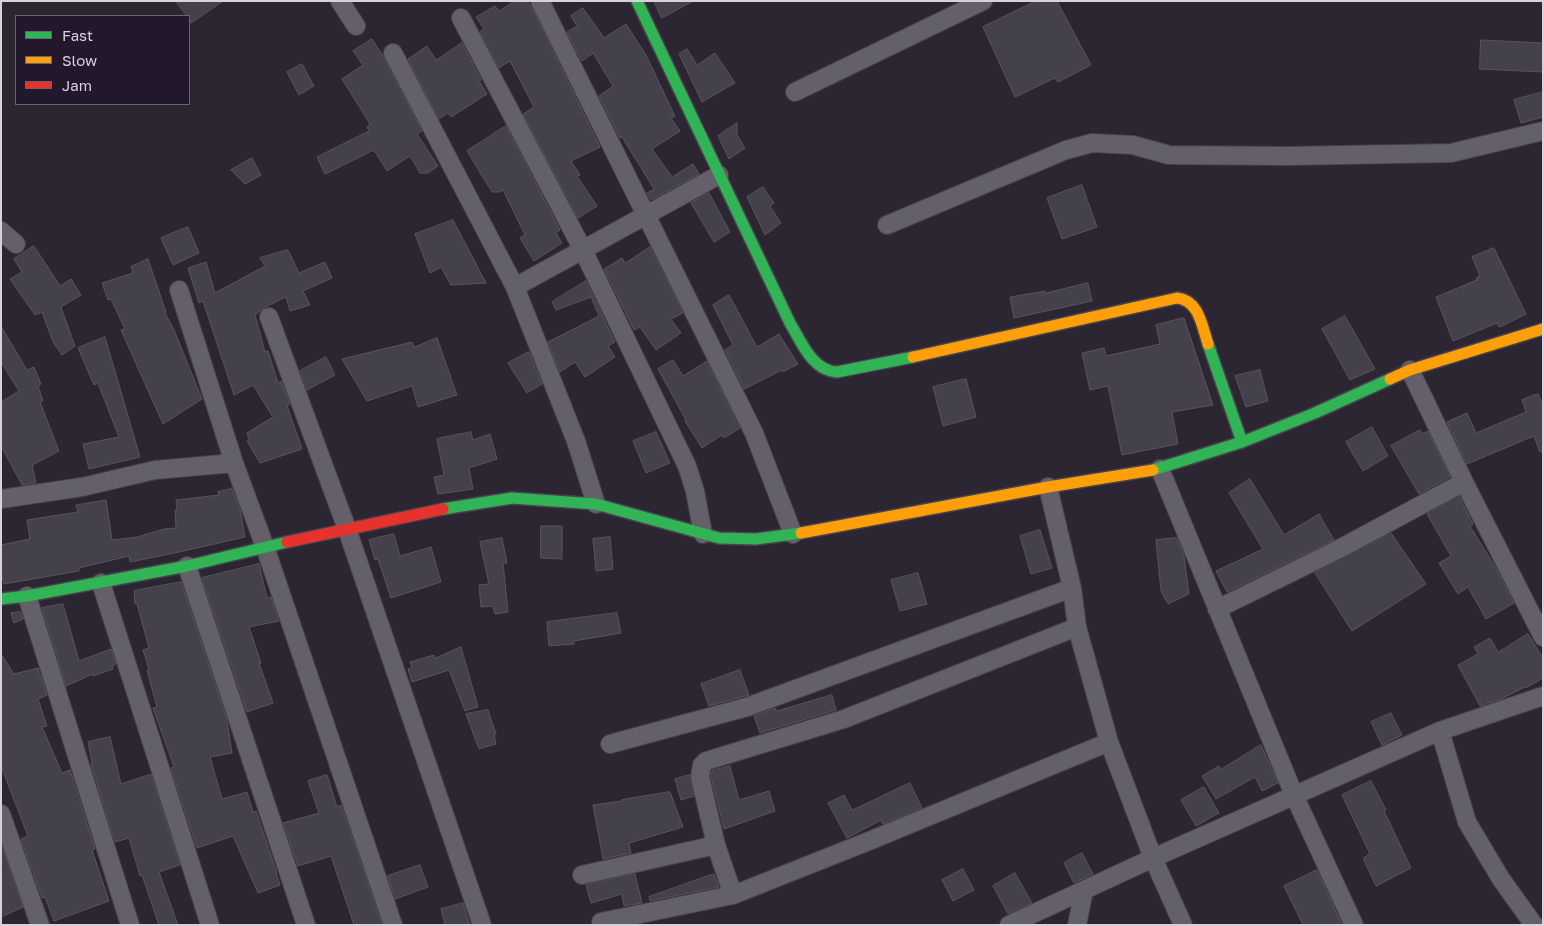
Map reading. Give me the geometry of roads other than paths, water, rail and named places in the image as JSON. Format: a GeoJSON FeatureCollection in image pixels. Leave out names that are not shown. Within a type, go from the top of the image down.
{"type":"FeatureCollection","features":[{"type":"Feature","properties":{"kind":"street"},"geometry":{"type":"LineString","coordinates":[[340,1],[356,26]]}},
{"type":"Feature","properties":{"kind":"street"},"geometry":{"type":"LineString","coordinates":[[540,1],[754,433],[793,534]]}},
{"type":"Feature","properties":{"kind":"street"},"geometry":{"type":"LineString","coordinates":[[637,1],[790,323],[811,356],[820,366],[832,372],[844,372],[1183,297],[1189,300],[1196,308],[1242,442]]}},
{"type":"Feature","properties":{"kind":"street"},"geometry":{"type":"LineString","coordinates":[[795,92],[983,1]]}},
{"type":"Feature","properties":{"kind":"street"},"geometry":{"type":"LineString","coordinates":[[461,18],[583,250],[687,466],[695,491],[703,534]]}},
{"type":"Feature","properties":{"kind":"street"},"geometry":{"type":"LineString","coordinates":[[393,54],[515,288],[576,442],[596,504]]}},
{"type":"Feature","properties":{"kind":"street"},"geometry":{"type":"LineString","coordinates":[[887,225],[1066,150],[1092,143],[1133,145],[1168,156],[1451,153],[1543,131]]}},
{"type":"Feature","properties":{"kind":"street"},"geometry":{"type":"LineString","coordinates":[[515,288],[719,175]]}},
{"type":"Feature","properties":{"kind":"street"},"geometry":{"type":"LineString","coordinates":[[1,230],[16,244]]}},
{"type":"Feature","properties":{"kind":"street"},"geometry":{"type":"LineString","coordinates":[[178,290],[234,463],[265,547],[393,925]]}},
{"type":"Feature","properties":{"kind":"street"},"geometry":{"type":"LineString","coordinates":[[269,317],[347,529],[482,925]]}},
{"type":"Feature","properties":{"kind":"street"},"geometry":{"type":"LineString","coordinates":[[1,599],[101,583],[187,566],[435,510],[512,498],[596,504],[719,538],[756,539],[793,534],[1048,487],[1160,469],[1242,442],[1315,413],[1410,370],[1543,329]]}},
{"type":"Feature","properties":{"kind":"street"},"geometry":{"type":"LineString","coordinates":[[1410,370],[1464,482],[1543,637]]}},
{"type":"Feature","properties":{"kind":"street"},"geometry":{"type":"LineString","coordinates":[[1,500],[82,487],[155,470],[234,463]]}},
{"type":"Feature","properties":{"kind":"street"},"geometry":{"type":"LineString","coordinates":[[1160,469],[1294,795],[1354,925]]}},
{"type":"Feature","properties":{"kind":"street"},"geometry":{"type":"LineString","coordinates":[[1217,608],[1339,548],[1464,482]]}},
{"type":"Feature","properties":{"kind":"street"},"geometry":{"type":"LineString","coordinates":[[1048,487],[1072,588],[1078,627],[1109,742],[1153,858],[1183,925]]}},
{"type":"Feature","properties":{"kind":"street"},"geometry":{"type":"LineString","coordinates":[[187,566],[306,925]]}},
{"type":"Feature","properties":{"kind":"street"},"geometry":{"type":"LineString","coordinates":[[101,583],[210,925]]}},
{"type":"Feature","properties":{"kind":"street"},"geometry":{"type":"LineString","coordinates":[[610,744],[746,707],[1072,588]]}},
{"type":"Feature","properties":{"kind":"street"},"geometry":{"type":"LineString","coordinates":[[27,596],[130,925]]}},
{"type":"Feature","properties":{"kind":"street"},"geometry":{"type":"LineString","coordinates":[[733,895],[716,845],[700,777],[702,765],[706,761],[844,719],[1078,627]]}},
{"type":"Feature","properties":{"kind":"street"},"geometry":{"type":"LineString","coordinates":[[1009,925],[1153,858],[1440,731],[1543,696]]}},
{"type":"Feature","properties":{"kind":"street"},"geometry":{"type":"LineString","coordinates":[[1440,731],[1467,822],[1501,879],[1534,925]]}},
{"type":"Feature","properties":{"kind":"street"},"geometry":{"type":"LineString","coordinates":[[601,922],[733,895],[870,841],[1109,742]]}},
{"type":"Feature","properties":{"kind":"street"},"geometry":{"type":"LineString","coordinates":[[1,814],[40,925]]}},
{"type":"Feature","properties":{"kind":"street"},"geometry":{"type":"LineString","coordinates":[[582,875],[716,845]]}},
{"type":"Feature","properties":{"kind":"street"},"geometry":{"type":"LineString","coordinates":[[1077,925],[1084,890]]}}]}
